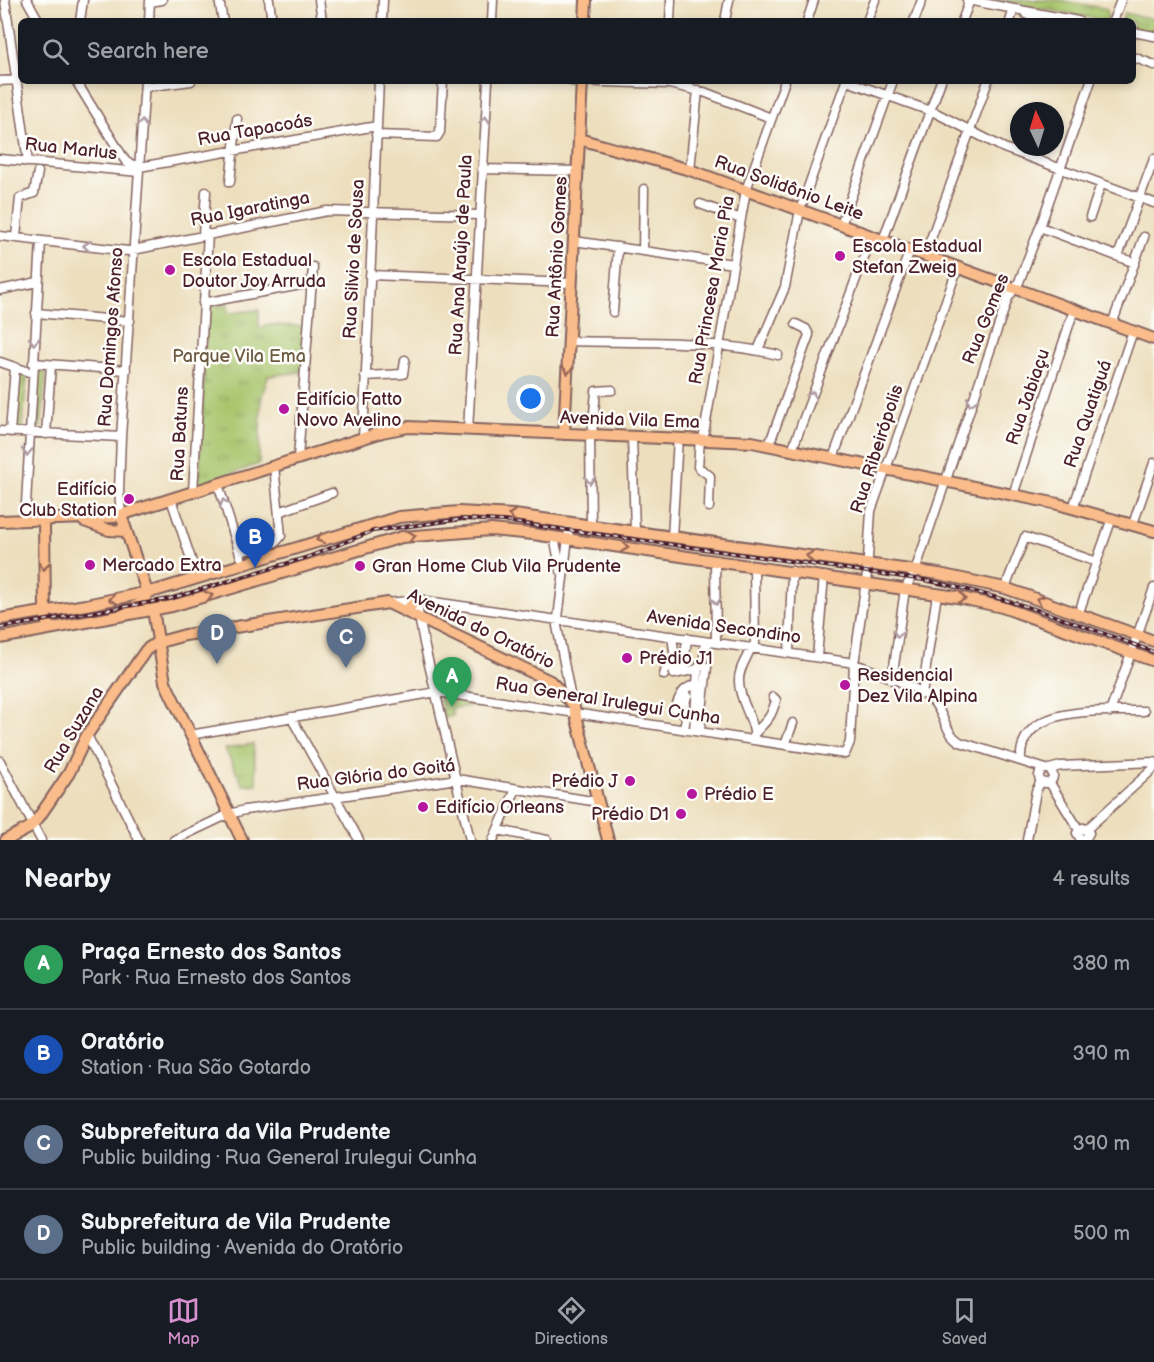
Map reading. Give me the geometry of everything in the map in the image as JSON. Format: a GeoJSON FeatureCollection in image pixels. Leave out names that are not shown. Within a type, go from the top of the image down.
{"type":"FeatureCollection","features":[{"type":"Feature","properties":{"kind":"main road"},"geometry":{"type":"LineString","coordinates":[[585,18],[586,0]]}},
{"type":"Feature","properties":{"kind":"main road","name":"Rua Antônio Gomes"},"geometry":{"type":"LineString","coordinates":[[564,434],[582,84]]}},
{"type":"Feature","properties":{"kind":"main road","name":"Rua Solidônio Leite"},"geometry":{"type":"LineString","coordinates":[[579,139],[690,170],[1154,339]]}},
{"type":"Feature","properties":{"kind":"main road","name":"Avenida Vila Ema"},"geometry":{"type":"LineString","coordinates":[[0,521],[44,521],[121,515],[363,438],[408,427],[701,439],[769,445],[1073,508],[1154,531]]}},
{"type":"Feature","properties":{"kind":"main road"},"geometry":{"type":"LineString","coordinates":[[0,619],[147,592],[197,577],[242,557],[366,525],[432,513],[481,512],[570,522],[915,570],[1005,588],[1154,641]]}},
{"type":"Feature","properties":{"kind":"main road","name":"Rua Domingos Afonso"},"geometry":{"type":"LineString","coordinates":[[121,515],[147,592]]}},
{"type":"Feature","properties":{"kind":"main road"},"geometry":{"type":"LineString","coordinates":[[78,519],[110,530],[126,531]]}},
{"type":"Feature","properties":{"kind":"main road"},"geometry":{"type":"LineString","coordinates":[[44,521],[45,611],[48,629]]}},
{"type":"Feature","properties":{"kind":"main road"},"geometry":{"type":"LineString","coordinates":[[0,638],[153,610],[232,590],[402,537],[490,530],[792,571],[937,594],[1002,608],[1154,661]]}},
{"type":"Feature","properties":{"kind":"main road"},"geometry":{"type":"LineString","coordinates":[[90,621],[138,606],[144,602],[147,592]]}},
{"type":"Feature","properties":{"kind":"main road"},"geometry":{"type":"LineString","coordinates":[[407,610],[420,600]]}},
{"type":"Feature","properties":{"kind":"main road","name":"Avenida do Oratório"},"geometry":{"type":"LineString","coordinates":[[156,642],[185,635],[388,603],[407,610],[550,681],[571,699]]}},
{"type":"Feature","properties":{"kind":"main road"},"geometry":{"type":"LineString","coordinates":[[153,610],[156,642],[165,682],[242,840]]}},
{"type":"Feature","properties":{"kind":"main road"},"geometry":{"type":"LineString","coordinates":[[1079,636],[1096,629],[1098,622]]}},
{"type":"Feature","properties":{"kind":"main road","name":"Rua Suzana"},"geometry":{"type":"LineString","coordinates":[[33,824],[69,773],[87,735],[146,650],[156,642]]}},
{"type":"Feature","properties":{"kind":"main road"},"geometry":{"type":"LineString","coordinates":[[571,699],[608,840]]}},
{"type":"Feature","properties":{"kind":"main road"},"geometry":{"type":"LineString","coordinates":[[6,840],[33,824]]}},
{"type":"Feature","properties":{"kind":"street"},"geometry":{"type":"LineString","coordinates":[[5,0],[28,162]]}},
{"type":"Feature","properties":{"kind":"street"},"geometry":{"type":"LineString","coordinates":[[27,0],[37,18]]}},
{"type":"Feature","properties":{"kind":"street"},"geometry":{"type":"LineString","coordinates":[[81,18],[83,0]]}},
{"type":"Feature","properties":{"kind":"street"},"geometry":{"type":"LineString","coordinates":[[148,18],[150,1],[162,0]]}},
{"type":"Feature","properties":{"kind":"street"},"geometry":{"type":"LineString","coordinates":[[219,0],[222,18]]}},
{"type":"Feature","properties":{"kind":"street"},"geometry":{"type":"LineString","coordinates":[[269,0],[272,18]]}},
{"type":"Feature","properties":{"kind":"street"},"geometry":{"type":"LineString","coordinates":[[319,0],[322,18]]}},
{"type":"Feature","properties":{"kind":"street"},"geometry":{"type":"LineString","coordinates":[[382,18],[383,0]]}},
{"type":"Feature","properties":{"kind":"street"},"geometry":{"type":"LineString","coordinates":[[492,18],[493,0]]}},
{"type":"Feature","properties":{"kind":"street"},"geometry":{"type":"LineString","coordinates":[[670,18],[671,0]]}},
{"type":"Feature","properties":{"kind":"street"},"geometry":{"type":"LineString","coordinates":[[726,18],[729,0]]}},
{"type":"Feature","properties":{"kind":"street"},"geometry":{"type":"LineString","coordinates":[[868,18],[875,0]]}},
{"type":"Feature","properties":{"kind":"street"},"geometry":{"type":"LineString","coordinates":[[915,18],[922,0]]}},
{"type":"Feature","properties":{"kind":"street"},"geometry":{"type":"LineString","coordinates":[[963,18],[968,0],[1063,18]]}},
{"type":"Feature","properties":{"kind":"street"},"geometry":{"type":"LineString","coordinates":[[1114,18],[1121,0]]}},
{"type":"Feature","properties":{"kind":"street"},"geometry":{"type":"LineString","coordinates":[[808,18],[812,1]]}},
{"type":"Feature","properties":{"kind":"street"},"geometry":{"type":"LineString","coordinates":[[1012,18],[1017,9]]}},
{"type":"Feature","properties":{"kind":"street"},"geometry":{"type":"LineString","coordinates":[[1017,9],[1034,18]]}},
{"type":"Feature","properties":{"kind":"street"},"geometry":{"type":"LineString","coordinates":[[1136,33],[1154,36]]}},
{"type":"Feature","properties":{"kind":"street"},"geometry":{"type":"LineString","coordinates":[[1136,58],[1154,65]]}},
{"type":"Feature","properties":{"kind":"street"},"geometry":{"type":"LineString","coordinates":[[0,81],[17,80]]}},
{"type":"Feature","properties":{"kind":"street"},"geometry":{"type":"LineString","coordinates":[[78,84],[126,162],[139,170]]}},
{"type":"Feature","properties":{"kind":"street","name":"Rua Domingos Afonso"},"geometry":{"type":"LineString","coordinates":[[121,515],[119,490],[121,437],[145,84]]}},
{"type":"Feature","properties":{"kind":"street","name":"Rua Silvio de Sousa"},"geometry":{"type":"LineString","coordinates":[[363,438],[379,84]]}},
{"type":"Feature","properties":{"kind":"street","name":"Rua Tapacoás"},"geometry":{"type":"LineString","coordinates":[[139,170],[234,150],[376,131],[438,136],[443,84]]}},
{"type":"Feature","properties":{"kind":"street","name":"Rua Ana Araújo de Paula"},"geometry":{"type":"LineString","coordinates":[[468,430],[488,84]]}},
{"type":"Feature","properties":{"kind":"street"},"geometry":{"type":"LineString","coordinates":[[676,84],[771,118]]}},
{"type":"Feature","properties":{"kind":"street","name":"Rua Princesa Maria Pia"},"geometry":{"type":"LineString","coordinates":[[709,507],[710,476],[698,466],[701,439],[746,190],[784,84]]}},
{"type":"Feature","properties":{"kind":"street"},"geometry":{"type":"LineString","coordinates":[[758,351],[787,279],[800,210],[846,84]]}},
{"type":"Feature","properties":{"kind":"street"},"geometry":{"type":"LineString","coordinates":[[856,84],[930,111],[1004,148],[1154,203]]}},
{"type":"Feature","properties":{"kind":"street"},"geometry":{"type":"LineString","coordinates":[[841,225],[892,84]]}},
{"type":"Feature","properties":{"kind":"street"},"geometry":{"type":"LineString","coordinates":[[883,240],[939,84]]}},
{"type":"Feature","properties":{"kind":"street"},"geometry":{"type":"LineString","coordinates":[[925,255],[987,84]]}},
{"type":"Feature","properties":{"kind":"street","name":"Rua Gomes"},"geometry":{"type":"LineString","coordinates":[[892,680],[905,589],[915,570],[1004,309],[1015,289],[1040,227],[1090,84]]}},
{"type":"Feature","properties":{"kind":"street"},"geometry":{"type":"LineString","coordinates":[[690,170],[698,90]]}},
{"type":"Feature","properties":{"kind":"street"},"geometry":{"type":"LineString","coordinates":[[230,182],[237,119]]}},
{"type":"Feature","properties":{"kind":"street","name":"Rua Marlus"},"geometry":{"type":"LineString","coordinates":[[0,159],[139,170]]}},
{"type":"Feature","properties":{"kind":"street"},"geometry":{"type":"LineString","coordinates":[[1118,256],[1154,159]]}},
{"type":"Feature","properties":{"kind":"street"},"geometry":{"type":"LineString","coordinates":[[482,169],[577,171]]}},
{"type":"Feature","properties":{"kind":"street"},"geometry":{"type":"LineString","coordinates":[[16,237],[19,200],[34,193],[38,172]]}},
{"type":"Feature","properties":{"kind":"street"},"geometry":{"type":"LineString","coordinates":[[1090,217],[1101,184]]}},
{"type":"Feature","properties":{"kind":"street"},"geometry":{"type":"LineString","coordinates":[[643,251],[644,189]]}},
{"type":"Feature","properties":{"kind":"street","name":"Rua Batuns"},"geometry":{"type":"LineString","coordinates":[[193,492],[203,303],[206,192]]}},
{"type":"Feature","properties":{"kind":"street"},"geometry":{"type":"LineString","coordinates":[[700,204],[741,219]]}},
{"type":"Feature","properties":{"kind":"street","name":"Rua Igaratinga"},"geometry":{"type":"LineString","coordinates":[[0,236],[134,250],[327,211],[479,215]]}},
{"type":"Feature","properties":{"kind":"street"},"geometry":{"type":"LineString","coordinates":[[1040,227],[1135,263]]}},
{"type":"Feature","properties":{"kind":"street"},"geometry":{"type":"LineString","coordinates":[[792,450],[872,236]]}},
{"type":"Feature","properties":{"kind":"street"},"geometry":{"type":"LineString","coordinates":[[1112,324],[1144,237]]}},
{"type":"Feature","properties":{"kind":"street"},"geometry":{"type":"LineString","coordinates":[[25,521],[28,433],[41,241]]}},
{"type":"Feature","properties":{"kind":"street"},"geometry":{"type":"LineString","coordinates":[[574,241],[734,264]]}},
{"type":"Feature","properties":{"kind":"street"},"geometry":{"type":"LineString","coordinates":[[614,312],[618,247]]}},
{"type":"Feature","properties":{"kind":"street"},"geometry":{"type":"LineString","coordinates":[[833,458],[910,250]]}},
{"type":"Feature","properties":{"kind":"street"},"geometry":{"type":"LineString","coordinates":[[298,458],[313,267]]}},
{"type":"Feature","properties":{"kind":"street","name":"Rua Ribeirópolis"},"geometry":{"type":"LineString","coordinates":[[845,754],[850,742],[854,664],[866,583],[871,511],[958,267]]}},
{"type":"Feature","properties":{"kind":"street"},"geometry":{"type":"LineString","coordinates":[[370,275],[572,283]]}},
{"type":"Feature","properties":{"kind":"street"},"geometry":{"type":"LineString","coordinates":[[0,291],[38,282]]}},
{"type":"Feature","properties":{"kind":"street"},"geometry":{"type":"LineString","coordinates":[[203,303],[312,283]]}},
{"type":"Feature","properties":{"kind":"street","name":"Rua Jabiaçu"},"geometry":{"type":"LineString","coordinates":[[1013,495],[1074,310]]}},
{"type":"Feature","properties":{"kind":"street"},"geometry":{"type":"LineString","coordinates":[[36,313],[129,321]]}},
{"type":"Feature","properties":{"kind":"street"},"geometry":{"type":"LineString","coordinates":[[769,445],[809,335],[809,332],[796,324]]}},
{"type":"Feature","properties":{"kind":"street","name":"Rua Quatiguá"},"geometry":{"type":"LineString","coordinates":[[1073,508],[1133,331]]}},
{"type":"Feature","properties":{"kind":"street"},"geometry":{"type":"LineString","coordinates":[[569,341],[718,347],[758,351],[778,356]]}},
{"type":"Feature","properties":{"kind":"street"},"geometry":{"type":"LineString","coordinates":[[365,376],[403,374],[405,360]]}},
{"type":"Feature","properties":{"kind":"street"},"geometry":{"type":"LineString","coordinates":[[0,362],[15,367],[32,368],[51,365],[126,370]]}},
{"type":"Feature","properties":{"kind":"street"},"geometry":{"type":"LineString","coordinates":[[46,434],[51,365]]}},
{"type":"Feature","properties":{"kind":"street"},"geometry":{"type":"LineString","coordinates":[[10,432],[15,367]]}},
{"type":"Feature","properties":{"kind":"street"},"geometry":{"type":"LineString","coordinates":[[591,525],[591,435],[596,391],[612,390]]}},
{"type":"Feature","properties":{"kind":"street"},"geometry":{"type":"LineString","coordinates":[[0,431],[121,437]]}},
{"type":"Feature","properties":{"kind":"street"},"geometry":{"type":"LineString","coordinates":[[632,436],[635,531]]}},
{"type":"Feature","properties":{"kind":"street"},"geometry":{"type":"LineString","coordinates":[[672,537],[678,438]]}},
{"type":"Feature","properties":{"kind":"street"},"geometry":{"type":"LineString","coordinates":[[1133,524],[1154,463]]}},
{"type":"Feature","properties":{"kind":"street"},"geometry":{"type":"LineString","coordinates":[[218,484],[242,557],[280,539],[282,532],[274,466]]}},
{"type":"Feature","properties":{"kind":"street"},"geometry":{"type":"LineString","coordinates":[[279,512],[332,493]]}},
{"type":"Feature","properties":{"kind":"street"},"geometry":{"type":"LineString","coordinates":[[171,499],[197,577]]}},
{"type":"Feature","properties":{"kind":"street"},"geometry":{"type":"LineString","coordinates":[[1078,615],[1113,518]]}},
{"type":"Feature","properties":{"kind":"street"},"geometry":{"type":"LineString","coordinates":[[570,522],[557,633],[571,699]]}},
{"type":"Feature","properties":{"kind":"street"},"geometry":{"type":"LineString","coordinates":[[554,537],[562,577]]}},
{"type":"Feature","properties":{"kind":"street"},"geometry":{"type":"LineString","coordinates":[[1005,588],[1025,537],[1097,562]]}},
{"type":"Feature","properties":{"kind":"street"},"geometry":{"type":"LineString","coordinates":[[697,731],[698,684],[705,645],[714,642],[715,560]]}},
{"type":"Feature","properties":{"kind":"street"},"geometry":{"type":"LineString","coordinates":[[754,566],[753,647],[739,672],[738,682],[755,736],[768,722],[775,709],[776,700],[773,697]]}},
{"type":"Feature","properties":{"kind":"street"},"geometry":{"type":"LineString","coordinates":[[789,653],[792,571]]}},
{"type":"Feature","properties":{"kind":"street"},"geometry":{"type":"LineString","coordinates":[[818,657],[825,576]]}},
{"type":"Feature","properties":{"kind":"street"},"geometry":{"type":"LineString","coordinates":[[1110,712],[1154,588]]}},
{"type":"Feature","properties":{"kind":"street"},"geometry":{"type":"LineString","coordinates":[[922,694],[937,594]]}},
{"type":"Feature","properties":{"kind":"street"},"geometry":{"type":"LineString","coordinates":[[420,600],[418,616],[470,840]]}},
{"type":"Feature","properties":{"kind":"street","name":"Avenida Secondino"},"geometry":{"type":"LineString","coordinates":[[388,603],[420,600],[753,647],[854,664],[922,694],[934,702],[955,740],[1025,763],[1047,769],[1154,762]]}},
{"type":"Feature","properties":{"kind":"street"},"geometry":{"type":"LineString","coordinates":[[672,636],[675,658]]}},
{"type":"Feature","properties":{"kind":"street"},"geometry":{"type":"LineString","coordinates":[[664,675],[666,668],[684,665],[687,638]]}},
{"type":"Feature","properties":{"kind":"street"},"geometry":{"type":"LineString","coordinates":[[674,674],[702,668]]}},
{"type":"Feature","properties":{"kind":"street"},"geometry":{"type":"LineString","coordinates":[[697,731],[702,668]]}},
{"type":"Feature","properties":{"kind":"street"},"geometry":{"type":"LineString","coordinates":[[683,712],[675,710],[680,694],[690,685],[698,684]]}},
{"type":"Feature","properties":{"kind":"street","name":"Rua General Irulegui Cunha"},"geometry":{"type":"LineString","coordinates":[[190,735],[437,692],[697,731],[755,736],[785,745],[845,754]]}},
{"type":"Feature","properties":{"kind":"street"},"geometry":{"type":"LineString","coordinates":[[684,729],[686,717],[683,712],[687,696]]}},
{"type":"Feature","properties":{"kind":"street"},"geometry":{"type":"LineString","coordinates":[[1099,840],[1084,835],[1046,780],[1025,763],[1021,752],[1026,737],[1044,721],[1064,714],[1144,711]]}},
{"type":"Feature","properties":{"kind":"street"},"geometry":{"type":"LineString","coordinates":[[291,717],[359,840]]}},
{"type":"Feature","properties":{"kind":"street"},"geometry":{"type":"LineString","coordinates":[[785,745],[793,723]]}},
{"type":"Feature","properties":{"kind":"street"},"geometry":{"type":"LineString","coordinates":[[87,735],[139,840]]}},
{"type":"Feature","properties":{"kind":"street"},"geometry":{"type":"LineString","coordinates":[[0,762],[41,840]]}},
{"type":"Feature","properties":{"kind":"street"},"geometry":{"type":"LineString","coordinates":[[1046,780],[1069,767]]}},
{"type":"Feature","properties":{"kind":"street"},"geometry":{"type":"LineString","coordinates":[[1084,835],[1154,768]]}},
{"type":"Feature","properties":{"kind":"street"},"geometry":{"type":"LineString","coordinates":[[1028,840],[1036,791],[1053,774],[1047,769]]}},
{"type":"Feature","properties":{"kind":"street","name":"Rua Glória do Goitá"},"geometry":{"type":"LineString","coordinates":[[174,840],[186,837],[229,814],[457,779],[598,802]]}},
{"type":"Feature","properties":{"kind":"street"},"geometry":{"type":"LineString","coordinates":[[493,840],[516,789]]}},
{"type":"Feature","properties":{"kind":"street"},"geometry":{"type":"LineString","coordinates":[[498,830],[547,840]]}},
{"type":"Feature","properties":{"kind":"green space"},"geometry":{"type":"Polygon","coordinates":[[[995,0],[1059,0],[1107,9],[1108,18],[1092,18],[995,0]]]}},
{"type":"Feature","properties":{"kind":"green space"},"geometry":{"type":"Polygon","coordinates":[[[1124,13],[1154,19],[1154,32],[1136,29],[1136,18],[1123,18],[1124,13]]]}},
{"type":"Feature","properties":{"kind":"green space","name":"Parque Vila Ema"},"geometry":{"type":"Polygon","coordinates":[[[228,303],[228,313],[259,310],[259,328],[264,328],[265,325],[304,326],[301,372],[268,376],[261,400],[259,464],[199,485],[207,307],[228,303]]]}},
{"type":"Feature","properties":{"kind":"green space"},"geometry":{"type":"Polygon","coordinates":[[[40,370],[46,370],[41,428],[35,427],[40,370]]]}},
{"type":"Feature","properties":{"kind":"green space"},"geometry":{"type":"Polygon","coordinates":[[[19,374],[27,377],[22,428],[14,427],[19,374]]]}},
{"type":"Feature","properties":{"kind":"green space"},"geometry":{"type":"Polygon","coordinates":[[[439,697],[470,699],[472,705],[451,709],[453,716],[444,718],[439,697]]]}},
{"type":"Feature","properties":{"kind":"green space"},"geometry":{"type":"Polygon","coordinates":[[[253,744],[257,784],[243,785],[225,749],[253,744]]]}},
{"type":"Feature","properties":{"kind":"railway"},"geometry":{"type":"LineString","coordinates":[[0,628],[169,599],[308,557],[373,531],[463,519],[503,521],[924,580],[1012,602],[1154,652]]}},
{"type":"Feature","properties":{"kind":"place","name":"Escola Estadual Stefan Zweig"},"geometry":{"type":"Point","coordinates":[840,256]}},
{"type":"Feature","properties":{"kind":"place","name":"Escola Estadual Doutor Joy Arruda"},"geometry":{"type":"Point","coordinates":[170,270]}},
{"type":"Feature","properties":{"kind":"place","name":"Edifício Fatto Novo Avelino"},"geometry":{"type":"Point","coordinates":[284,409]}},
{"type":"Feature","properties":{"kind":"place","name":"Edifício Club Station"},"geometry":{"type":"Point","coordinates":[129,499]}},
{"type":"Feature","properties":{"kind":"place","name":"Mercado Extra"},"geometry":{"type":"Point","coordinates":[90,565]}},
{"type":"Feature","properties":{"kind":"place","name":"Gran Home Club Vila Prudente"},"geometry":{"type":"Point","coordinates":[360,566]}},
{"type":"Feature","properties":{"kind":"place","name":"Oratório"},"geometry":{"type":"Point","coordinates":[255,568]}},
{"type":"Feature","properties":{"kind":"place","name":"Prédio J1"},"geometry":{"type":"Point","coordinates":[627,658]}},
{"type":"Feature","properties":{"kind":"place","name":"Subprefeitura de Vila Prudente"},"geometry":{"type":"Point","coordinates":[217,664]}},
{"type":"Feature","properties":{"kind":"place","name":"Subprefeitura da Vila Prudente"},"geometry":{"type":"Point","coordinates":[346,668]}},
{"type":"Feature","properties":{"kind":"place","name":"Residencial Dez Vila Alpina"},"geometry":{"type":"Point","coordinates":[845,685]}},
{"type":"Feature","properties":{"kind":"place","name":"Praça Ernesto dos Santos"},"geometry":{"type":"Point","coordinates":[452,707]}},
{"type":"Feature","properties":{"kind":"place","name":"Prédio J"},"geometry":{"type":"Point","coordinates":[630,781]}},
{"type":"Feature","properties":{"kind":"place","name":"Prédio E"},"geometry":{"type":"Point","coordinates":[692,794]}},
{"type":"Feature","properties":{"kind":"place","name":"Edifício Orleans"},"geometry":{"type":"Point","coordinates":[423,807]}},
{"type":"Feature","properties":{"kind":"place","name":"Prédio D1"},"geometry":{"type":"Point","coordinates":[681,814]}}]}
